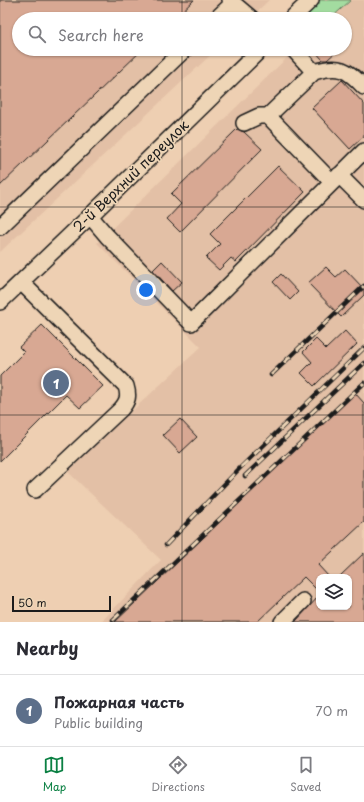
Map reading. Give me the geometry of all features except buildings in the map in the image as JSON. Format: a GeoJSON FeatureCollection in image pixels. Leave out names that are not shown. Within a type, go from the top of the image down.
{"type":"FeatureCollection","features":[{"type":"Feature","properties":{"kind":"street"},"geometry":{"type":"LineString","coordinates":[[298,12],[311,0]]}},
{"type":"Feature","properties":{"kind":"street"},"geometry":{"type":"LineString","coordinates":[[222,12],[231,2],[243,12]]}},
{"type":"Feature","properties":{"kind":"street"},"geometry":{"type":"LineString","coordinates":[[0,226],[178,56]]}},
{"type":"Feature","properties":{"kind":"street","name":"2-й Верхний переулок"},"geometry":{"type":"LineString","coordinates":[[0,302],[253,56]]}},
{"type":"Feature","properties":{"kind":"street"},"geometry":{"type":"LineString","coordinates":[[299,56],[314,72]]}},
{"type":"Feature","properties":{"kind":"street"},"geometry":{"type":"LineString","coordinates":[[268,116],[314,72],[329,68],[343,69],[351,73],[364,87]]}},
{"type":"Feature","properties":{"kind":"street"},"geometry":{"type":"LineString","coordinates":[[244,123],[259,116],[268,116],[336,178],[364,200]]}},
{"type":"Feature","properties":{"kind":"street"},"geometry":{"type":"LineString","coordinates":[[90,216],[107,236],[191,323],[364,151]]}},
{"type":"Feature","properties":{"kind":"street"},"geometry":{"type":"LineString","coordinates":[[21,282],[126,386],[128,395],[126,402],[121,408],[35,490]]}},
{"type":"Feature","properties":{"kind":"street"},"geometry":{"type":"LineString","coordinates":[[282,622],[303,601]]}},
{"type":"Feature","properties":{"kind":"shaded area"},"geometry":{"type":"Polygon","coordinates":[[[0,0],[269,0],[256,12],[12,12],[12,56],[210,56],[0,252],[0,0]]]}},
{"type":"Feature","properties":{"kind":"shaded area"},"geometry":{"type":"Polygon","coordinates":[[[346,0],[364,0],[364,622],[101,622],[161,560],[67,471],[201,347],[97,243],[289,56],[352,56],[352,12],[334,12],[346,0]]]}},
{"type":"Feature","properties":{"kind":"green space"},"geometry":{"type":"Polygon","coordinates":[[[316,0],[351,0],[338,12],[305,12],[316,0]]]}},
{"type":"Feature","properties":{"kind":"railway"},"geometry":{"type":"LineString","coordinates":[[271,375],[364,286]]}},
{"type":"Feature","properties":{"kind":"railway"},"geometry":{"type":"LineString","coordinates":[[166,545],[239,469],[364,348]]}},
{"type":"Feature","properties":{"kind":"railway"},"geometry":{"type":"LineString","coordinates":[[245,476],[364,363]]}},
{"type":"Feature","properties":{"kind":"railway"},"geometry":{"type":"LineString","coordinates":[[113,620],[364,383]]}},
{"type":"Feature","properties":{"kind":"place","name":"Пожарная часть"},"geometry":{"type":"Point","coordinates":[56,383]}}]}
